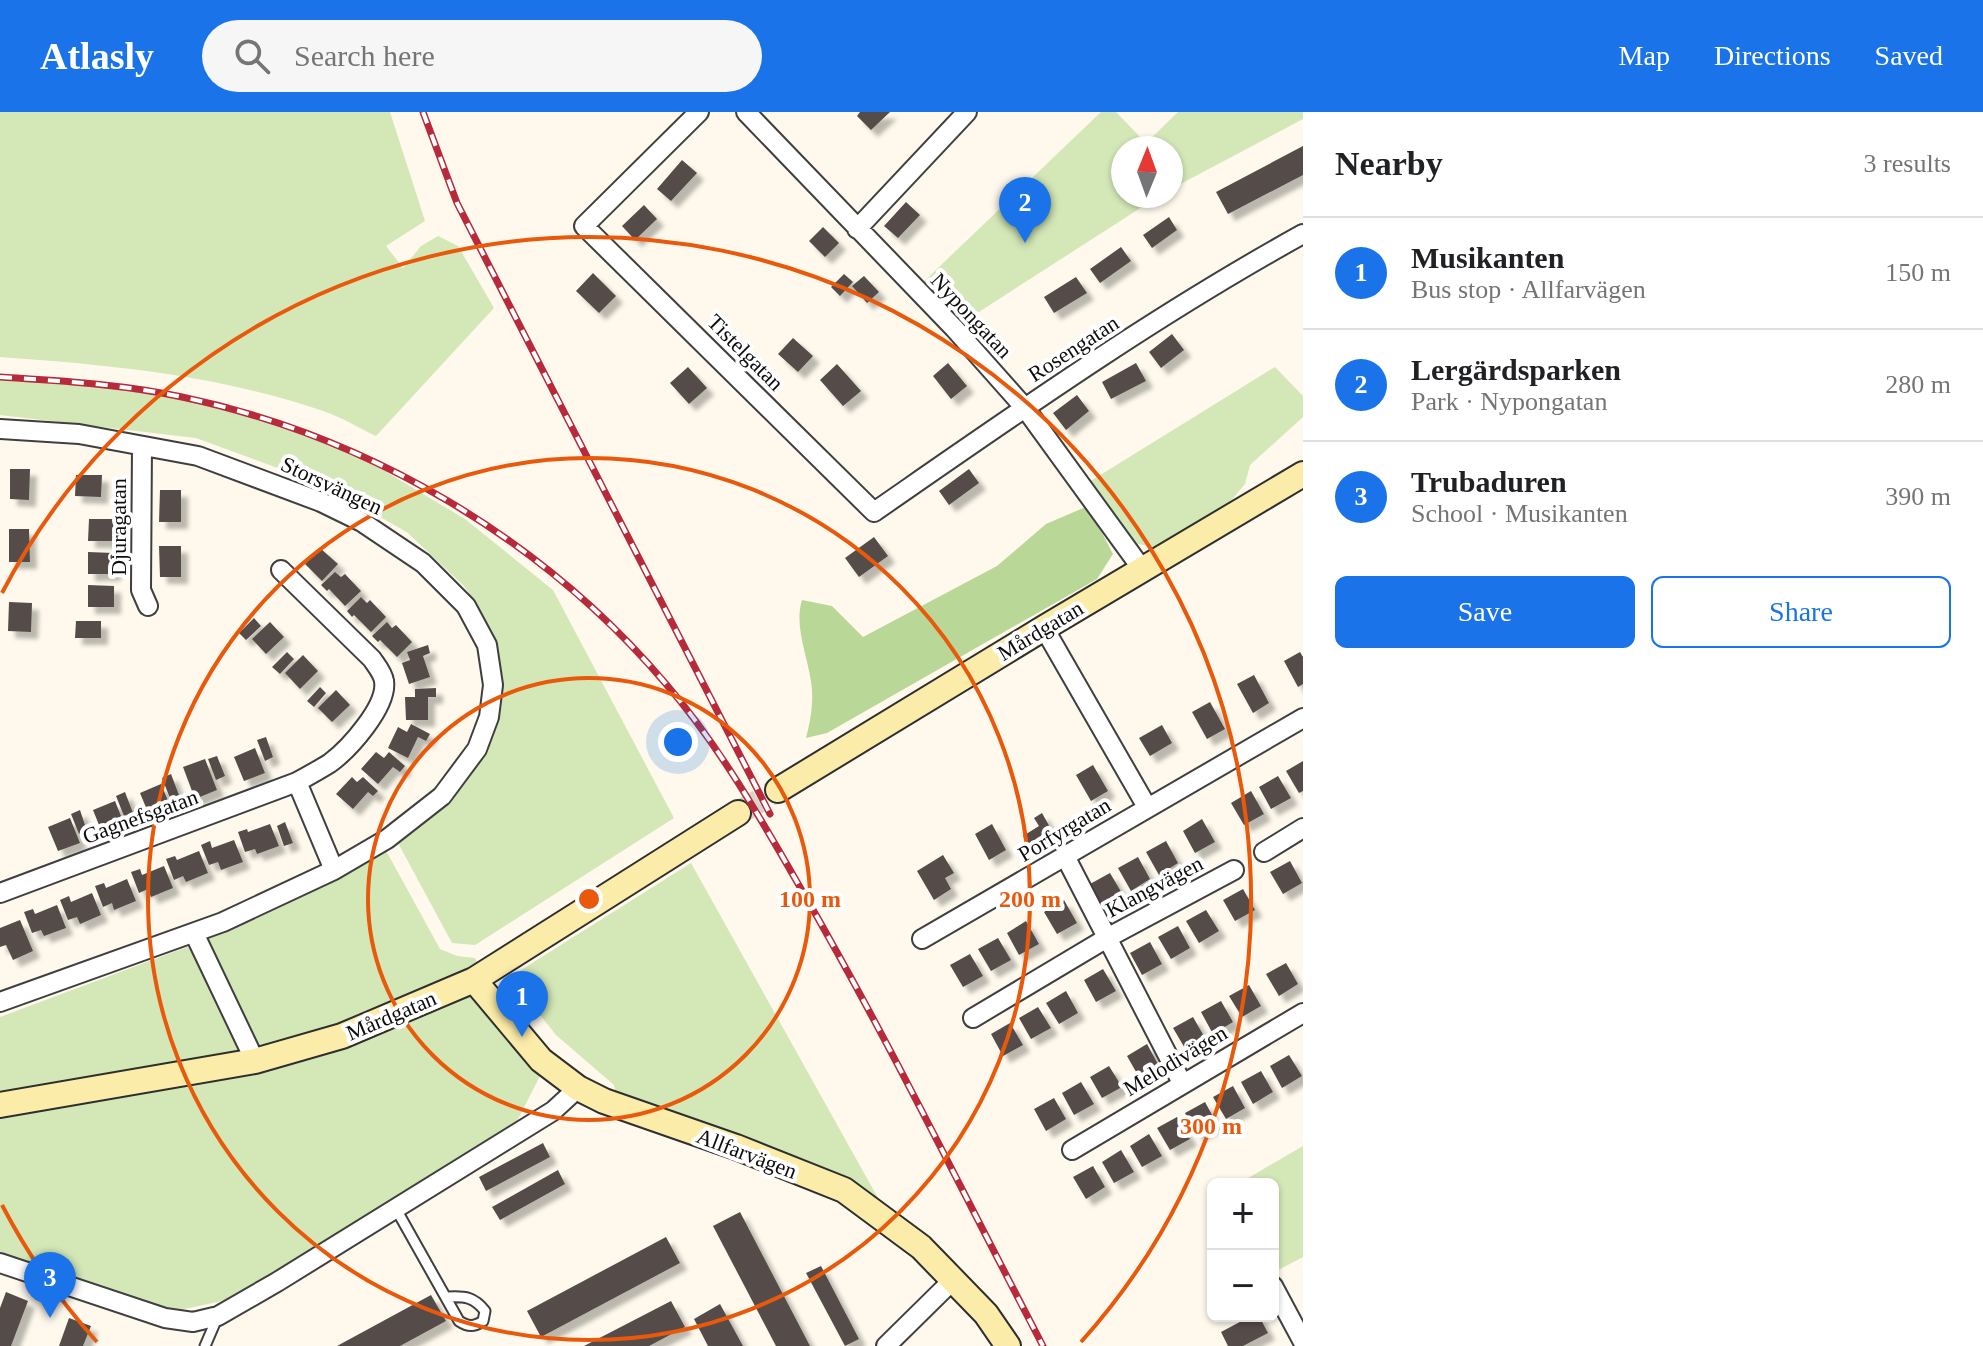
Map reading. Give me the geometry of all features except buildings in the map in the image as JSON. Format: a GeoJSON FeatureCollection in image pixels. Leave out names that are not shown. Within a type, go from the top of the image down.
{"type":"FeatureCollection","features":[{"type":"Feature","properties":{"kind":"street","name":"Tistelgatan"},"geometry":{"type":"LineString","coordinates":[[699,112],[584,226],[874,512]]}},
{"type":"Feature","properties":{"kind":"street","name":"Nypongatan"},"geometry":{"type":"LineString","coordinates":[[746,112],[954,328],[1025,408],[1142,569]]}},
{"type":"Feature","properties":{"kind":"street"},"geometry":{"type":"LineString","coordinates":[[857,229],[967,112]]}},
{"type":"Feature","properties":{"kind":"street","name":"Rosengatan"},"geometry":{"type":"LineString","coordinates":[[874,512],[1025,408],[1234,272],[1303,234]]}},
{"type":"Feature","properties":{"kind":"street","name":"Storsvängen"},"geometry":{"type":"LineString","coordinates":[[0,429],[79,434],[198,456],[321,502],[362,522],[423,563],[466,606],[487,645],[493,685],[489,717],[477,749],[442,796],[387,839],[334,870],[194,933],[0,1002]]}},
{"type":"Feature","properties":{"kind":"street","name":"Djuragatan"},"geometry":{"type":"LineString","coordinates":[[142,446],[141,590],[148,606]]}},
{"type":"Feature","properties":{"kind":"street","name":"Mårdgatan"},"geometry":{"type":"LineString","coordinates":[[778,790],[1303,474]]}},
{"type":"Feature","properties":{"kind":"street","name":"Gagnefsgatan"},"geometry":{"type":"LineString","coordinates":[[0,893],[297,782],[332,761],[375,715],[382,704],[384,680],[372,659],[281,570]]}},
{"type":"Feature","properties":{"kind":"street","name":"Porfyrgatan"},"geometry":{"type":"LineString","coordinates":[[1044,628],[1147,807]]}},
{"type":"Feature","properties":{"kind":"street","name":"Porfyrgatan"},"geometry":{"type":"LineString","coordinates":[[922,939],[1303,718]]}},
{"type":"Feature","properties":{"kind":"street"},"geometry":{"type":"LineString","coordinates":[[297,782],[334,870]]}},
{"type":"Feature","properties":{"kind":"street","name":"Mårdgatan"},"geometry":{"type":"LineString","coordinates":[[0,1105],[255,1061],[342,1036],[474,980],[738,813]]}},
{"type":"Feature","properties":{"kind":"street"},"geometry":{"type":"LineString","coordinates":[[1264,852],[1303,828]]}},
{"type":"Feature","properties":{"kind":"street"},"geometry":{"type":"LineString","coordinates":[[1065,856],[1182,1083]]}},
{"type":"Feature","properties":{"kind":"street","name":"Klangvägen"},"geometry":{"type":"LineString","coordinates":[[973,1018],[1107,938],[1234,870]]}},
{"type":"Feature","properties":{"kind":"street"},"geometry":{"type":"LineString","coordinates":[[194,933],[255,1061]]}},
{"type":"Feature","properties":{"kind":"street","name":"Allfarvägen"},"geometry":{"type":"LineString","coordinates":[[474,980],[541,1060],[578,1088],[604,1101],[736,1147],[844,1190],[921,1247],[986,1314],[1008,1346]]}},
{"type":"Feature","properties":{"kind":"street","name":"Melodivägen"},"geometry":{"type":"LineString","coordinates":[[1072,1150],[1303,1013]]}},
{"type":"Feature","properties":{"kind":"street"},"geometry":{"type":"LineString","coordinates":[[0,1263],[165,1318],[193,1322],[218,1316],[553,1111],[578,1088]]}},
{"type":"Feature","properties":{"kind":"street"},"geometry":{"type":"LineString","coordinates":[[886,1346],[954,1279]]}},
{"type":"Feature","properties":{"kind":"street"},"geometry":{"type":"LineString","coordinates":[[1279,1297],[1303,1342]]}},
{"type":"Feature","properties":{"kind":"lane"},"geometry":{"type":"LineString","coordinates":[[396,1209],[448,1297]]}},
{"type":"Feature","properties":{"kind":"lane"},"geometry":{"type":"LineString","coordinates":[[205,1346],[218,1316]]}},
{"type":"Feature","properties":{"kind":"green space"},"geometry":{"type":"Polygon","coordinates":[[[0,112],[390,112],[425,221],[386,246],[403,268],[421,246],[438,236],[458,246],[494,308],[376,436],[326,412],[205,380],[124,368],[0,357],[0,112]]]}},
{"type":"Feature","properties":{"kind":"green space"},"geometry":{"type":"Polygon","coordinates":[[[1101,112],[1116,112],[1139,136],[1111,136],[1111,208],[1140,208],[954,328],[916,289],[1101,112]]]}},
{"type":"Feature","properties":{"kind":"green space"},"geometry":{"type":"Polygon","coordinates":[[[1178,112],[1303,112],[1303,119],[1183,183],[1183,136],[1153,136],[1178,112]]]}},
{"type":"Feature","properties":{"kind":"green space"},"geometry":{"type":"Polygon","coordinates":[[[1275,367],[1303,396],[1303,417],[1250,465],[1245,484],[1223,510],[1154,547],[1133,543],[1089,482],[1275,367]]]}},
{"type":"Feature","properties":{"kind":"green space"},"geometry":{"type":"Polygon","coordinates":[[[0,378],[56,379],[201,400],[346,448],[465,519],[553,590],[674,818],[475,945],[452,943],[398,843],[450,803],[488,750],[501,683],[492,632],[465,587],[408,533],[329,487],[196,438],[0,415],[0,378]]]}},
{"type":"Feature","properties":{"kind":"green space"},"geometry":{"type":"Polygon","coordinates":[[[1088,506],[1113,554],[1097,579],[827,733],[806,738],[812,696],[800,630],[802,600],[832,606],[863,637],[997,566],[1046,524],[1088,506]]]}},
{"type":"Feature","properties":{"kind":"green space"},"geometry":{"type":"Polygon","coordinates":[[[384,847],[440,949],[457,956],[475,958],[481,970],[343,1031],[262,1052],[252,1043],[205,945],[210,934],[384,847]]]}},
{"type":"Feature","properties":{"kind":"green space"},"geometry":{"type":"Polygon","coordinates":[[[691,863],[878,1198],[826,1169],[617,1098],[614,1085],[556,1035],[510,977],[691,863]]]}},
{"type":"Feature","properties":{"kind":"green space"},"geometry":{"type":"Polygon","coordinates":[[[187,947],[198,953],[243,1048],[237,1059],[0,1094],[0,1017],[187,947]]]}},
{"type":"Feature","properties":{"kind":"green space"},"geometry":{"type":"Polygon","coordinates":[[[471,989],[541,1074],[515,1125],[231,1299],[166,1313],[0,1258],[0,1112],[253,1066],[471,989]]]}},
{"type":"Feature","properties":{"kind":"green space"},"geometry":{"type":"Polygon","coordinates":[[[1303,1146],[1303,1257],[1279,1269],[1279,1178],[1248,1178],[1303,1146]]]}},
{"type":"Feature","properties":{"kind":"tunnel"},"geometry":{"type":"LineString","coordinates":[[738,813],[778,790]]}},
{"type":"Feature","properties":{"kind":"railway"},"geometry":{"type":"LineString","coordinates":[[423,112],[457,203],[770,814]]}},
{"type":"Feature","properties":{"kind":"railway"},"geometry":{"type":"LineString","coordinates":[[0,377],[137,389],[182,397],[251,415],[319,438],[384,467],[448,501],[508,540],[565,583],[618,632],[686,708],[756,812],[866,1005],[1043,1346]]}},
{"type":"Feature","properties":{"kind":"place","name":"Lergärdsparken"},"geometry":{"type":"Point","coordinates":[1025,243]}},
{"type":"Feature","properties":{"kind":"place","name":"Musikanten"},"geometry":{"type":"Point","coordinates":[522,1037]}},
{"type":"Feature","properties":{"kind":"place","name":"Trubaduren"},"geometry":{"type":"Point","coordinates":[50,1318]}}]}
